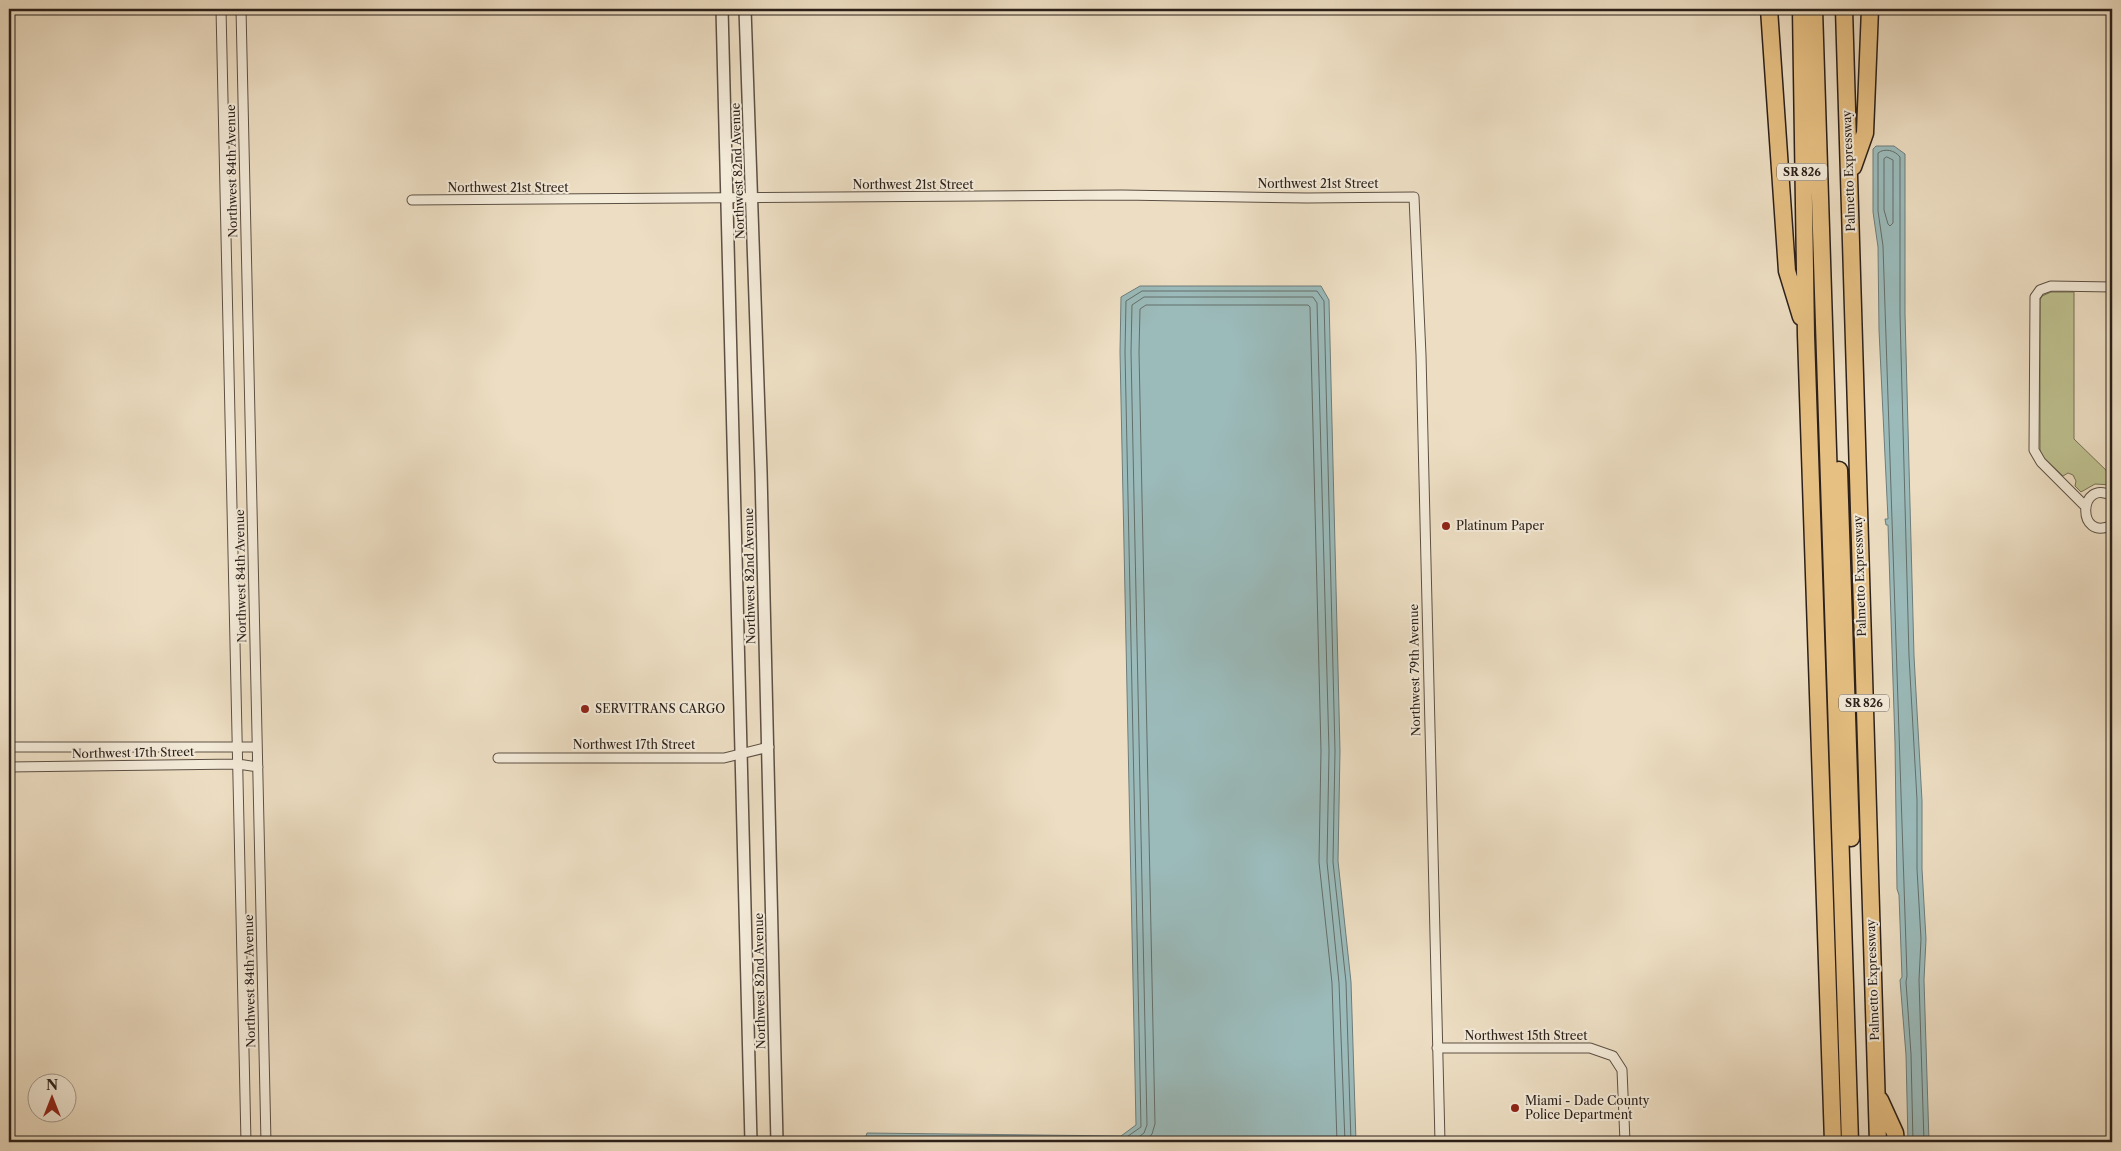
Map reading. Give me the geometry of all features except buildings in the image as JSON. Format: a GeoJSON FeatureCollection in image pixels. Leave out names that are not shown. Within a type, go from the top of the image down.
{"type":"FeatureCollection","features":[{"type":"Feature","properties":{"kind":"highway"},"geometry":{"type":"LineString","coordinates":[[1769,9],[1787,271],[1806,336]]}},
{"type":"Feature","properties":{"kind":"highway","name":"SR 826"},"geometry":{"type":"LineString","coordinates":[[1801,9],[1806,336],[1832,1142]]}},
{"type":"Feature","properties":{"kind":"highway"},"geometry":{"type":"LineString","coordinates":[[1814,9],[1850,1142]]}},
{"type":"Feature","properties":{"kind":"highway"},"geometry":{"type":"LineString","coordinates":[[1825,9],[1860,1142]]}},
{"type":"Feature","properties":{"kind":"highway","name":"Palmetto Expressway"},"geometry":{"type":"LineString","coordinates":[[1844,9],[1878,1142]]}},
{"type":"Feature","properties":{"kind":"highway"},"geometry":{"type":"LineString","coordinates":[[1850,176],[1865,134],[1870,9]]}},
{"type":"Feature","properties":{"kind":"highway"},"geometry":{"type":"LineString","coordinates":[[1876,1091],[1895,1133],[1896,1142]]}},
{"type":"Feature","properties":{"kind":"street","name":"Northwest 84th Avenue"},"geometry":{"type":"LineString","coordinates":[[221,9],[246,1142]]}},
{"type":"Feature","properties":{"kind":"street","name":"Northwest 84th Avenue"},"geometry":{"type":"LineString","coordinates":[[241,9],[266,1142]]}},
{"type":"Feature","properties":{"kind":"street","name":"Northwest 82nd Avenue"},"geometry":{"type":"LineString","coordinates":[[722,9],[743,754],[751,1142]]}},
{"type":"Feature","properties":{"kind":"street","name":"Northwest 82nd Avenue"},"geometry":{"type":"LineString","coordinates":[[745,9],[753,198],[769,747],[777,1142]]}},
{"type":"Feature","properties":{"kind":"street","name":"Northwest 21st Street"},"geometry":{"type":"LineString","coordinates":[[412,200],[1122,195],[1307,198],[1414,196]]}},
{"type":"Feature","properties":{"kind":"street","name":"Northwest 79th Avenue"},"geometry":{"type":"LineString","coordinates":[[1414,196],[1421,364],[1440,1142]]}},
{"type":"Feature","properties":{"kind":"street"},"geometry":{"type":"LineString","coordinates":[[2085,506],[2041,462],[2034,450],[2035,297],[2040,290],[2051,286],[2112,286]]}},
{"type":"Feature","properties":{"kind":"street"},"geometry":{"type":"LineString","coordinates":[[2111,527],[2096,527],[2091,524],[2087,519],[2085,506],[2088,500],[2098,493],[2112,496]]}},
{"type":"Feature","properties":{"kind":"street","name":"Northwest 17th Street"},"geometry":{"type":"LineString","coordinates":[[9,747],[257,747]]}},
{"type":"Feature","properties":{"kind":"street","name":"Northwest 17th Street"},"geometry":{"type":"LineString","coordinates":[[498,758],[724,758],[769,747]]}},
{"type":"Feature","properties":{"kind":"street","name":"Northwest 17th Street"},"geometry":{"type":"LineString","coordinates":[[9,767],[238,764],[258,767]]}},
{"type":"Feature","properties":{"kind":"street","name":"Northwest 15th Street"},"geometry":{"type":"LineString","coordinates":[[1437,1048],[1590,1048],[1613,1056],[1622,1070],[1625,1142]]}},
{"type":"Feature","properties":{"kind":"green space"},"geometry":{"type":"Polygon","coordinates":[[[2051,292],[2074,292],[2074,439],[2112,476],[2112,485],[2095,484],[2081,492],[2075,486],[2076,481],[2073,475],[2068,473],[2063,476],[2043,457],[2040,451],[2040,300],[2042,296],[2051,292]]]}},
{"type":"Feature","properties":{"kind":"water"},"geometry":{"type":"Polygon","coordinates":[[[1876,146],[1894,146],[1905,154],[1905,314],[1914,656],[1922,801],[1922,869],[1926,939],[1924,980],[1929,1142],[1908,1142],[1906,1055],[1900,980],[1902,977],[1899,895],[1897,889],[1895,743],[1888,525],[1886,525],[1885,519],[1888,519],[1879,330],[1878,247],[1873,212],[1873,149],[1876,146]]]}},
{"type":"Feature","properties":{"kind":"water"},"geometry":{"type":"Polygon","coordinates":[[[1140,286],[1321,286],[1329,300],[1340,751],[1338,861],[1351,982],[1356,1142],[864,1142],[867,1133],[1121,1136],[1136,1125],[1120,352],[1121,297],[1140,286]]]}},
{"type":"Feature","properties":{"kind":"place","name":"Platinum Paper"},"geometry":{"type":"Point","coordinates":[1446,526]}},
{"type":"Feature","properties":{"kind":"place","name":"SERVITRANS CARGO"},"geometry":{"type":"Point","coordinates":[585,709]}},
{"type":"Feature","properties":{"kind":"place","name":"Miami - Dade County Police Department"},"geometry":{"type":"Point","coordinates":[1515,1108]}}]}
